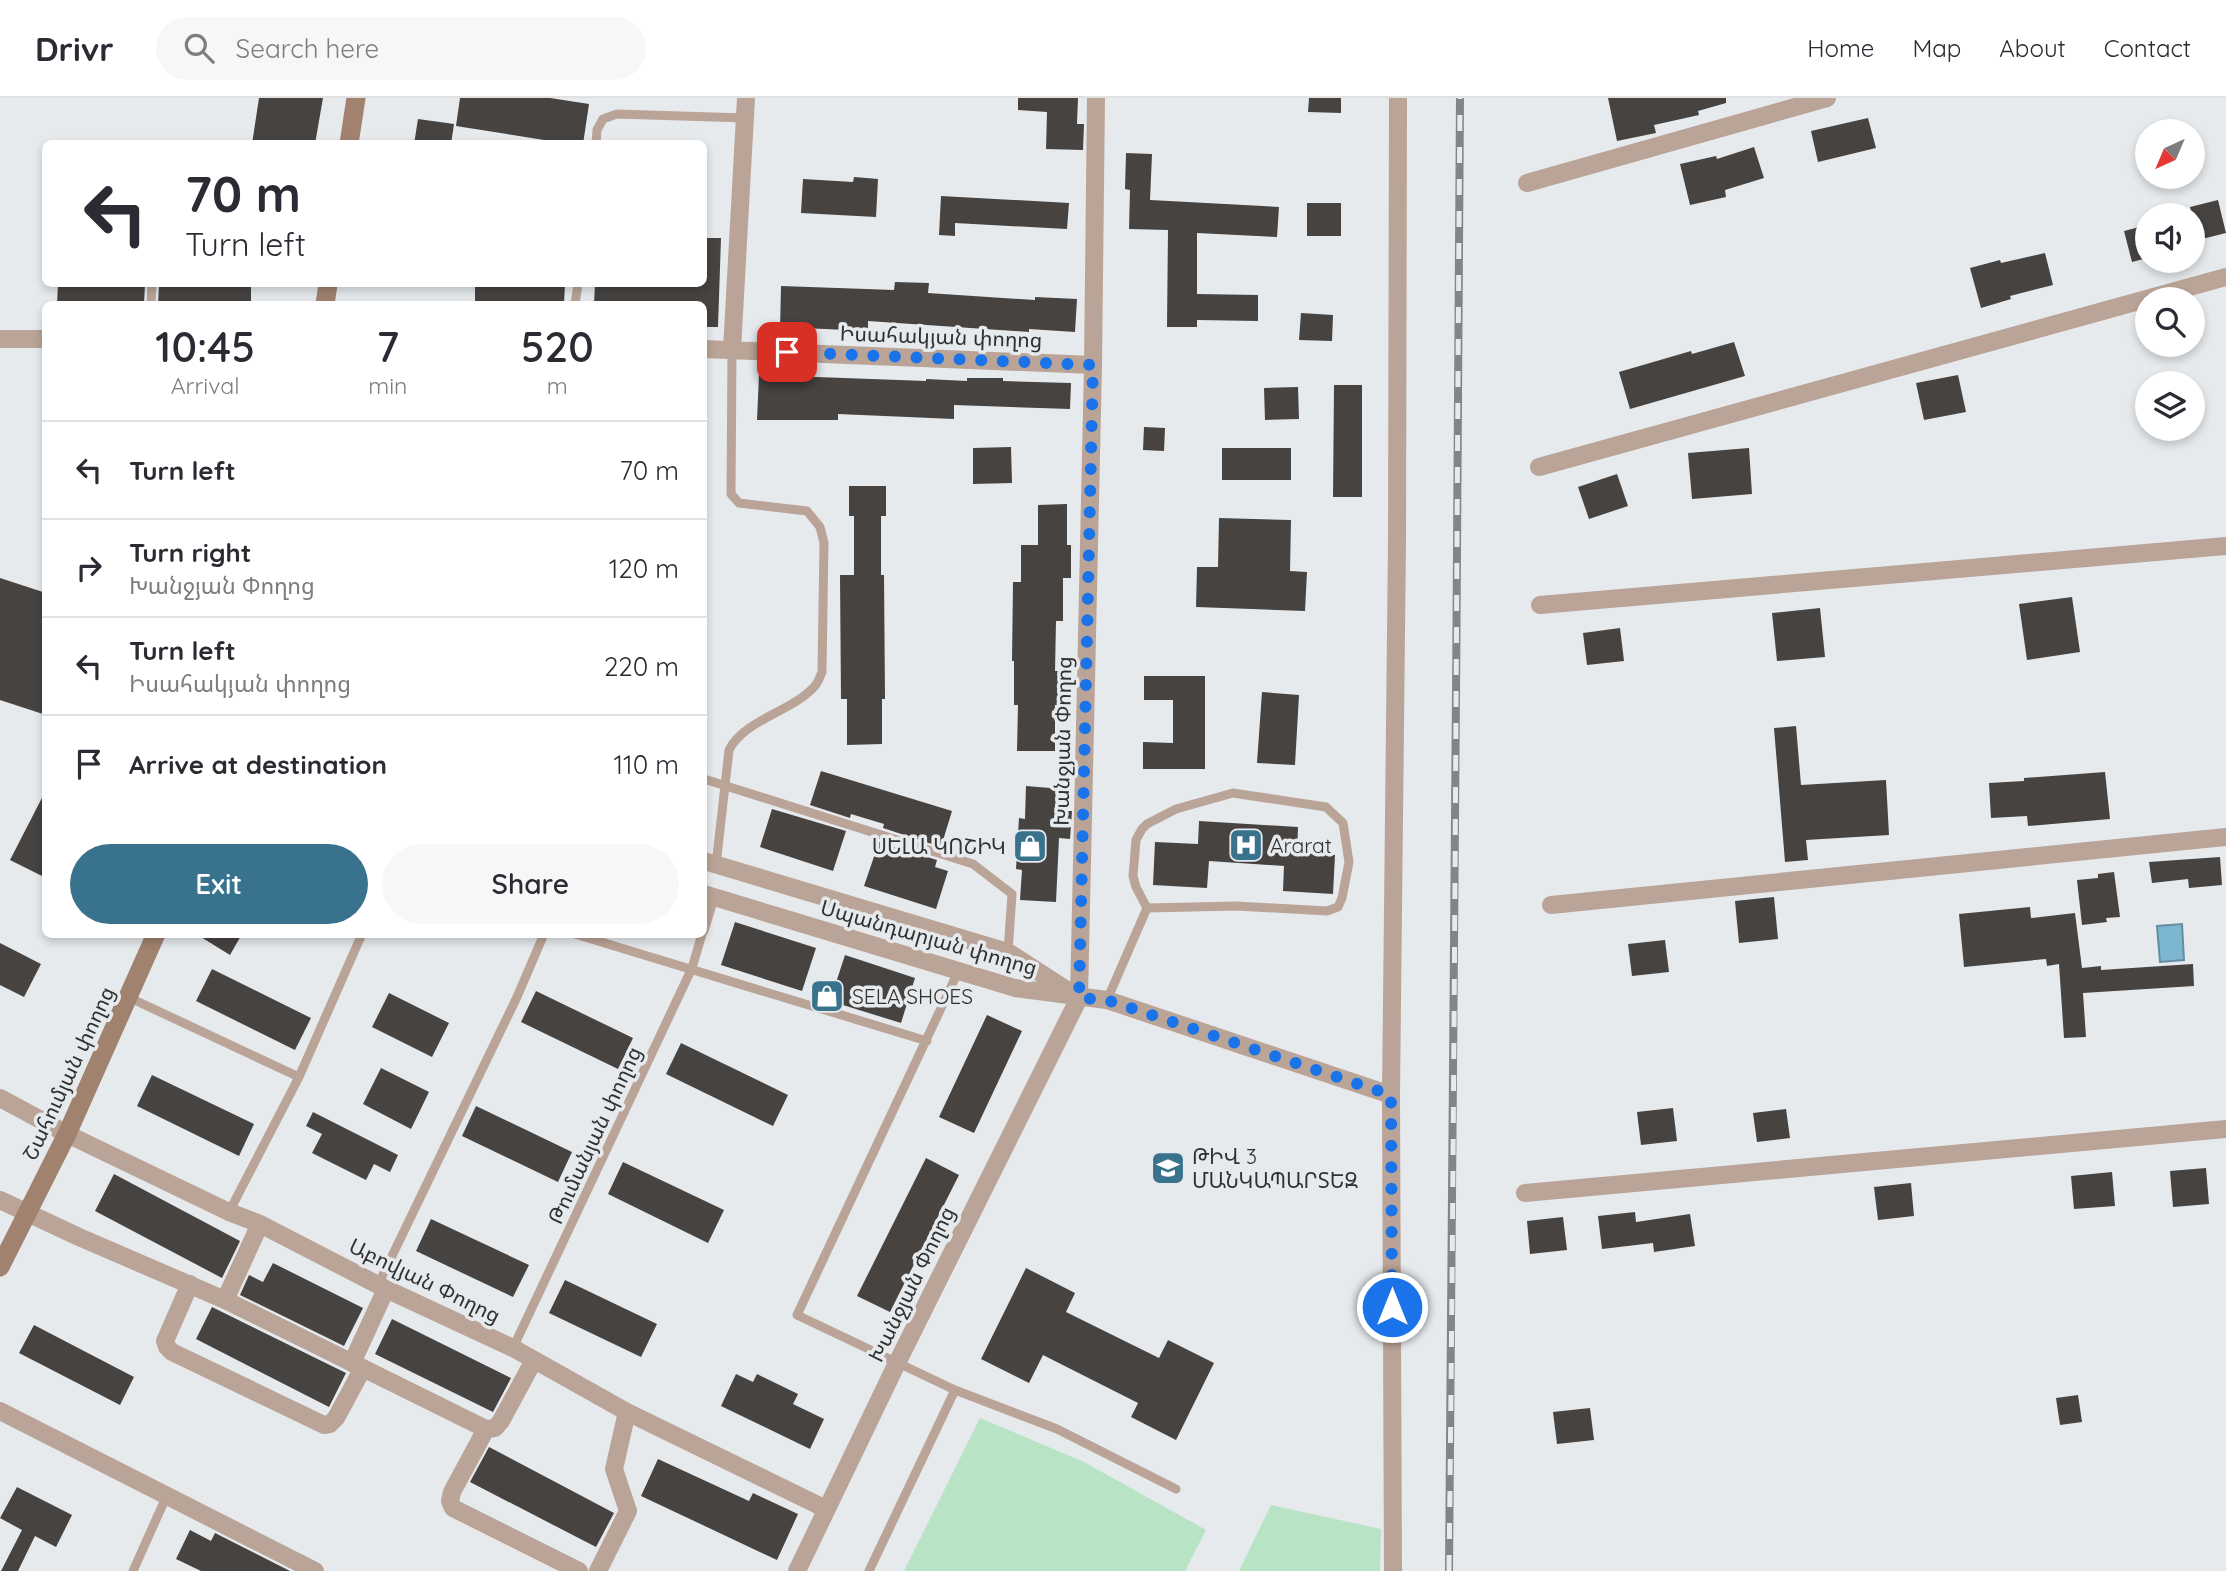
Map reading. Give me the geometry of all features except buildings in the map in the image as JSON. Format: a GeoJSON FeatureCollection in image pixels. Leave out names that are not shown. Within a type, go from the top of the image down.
{"type":"FeatureCollection","features":[{"type":"Feature","properties":{"kind":"main road"},"geometry":{"type":"LineString","coordinates":[[350,140],[356,98]]}},
{"type":"Feature","properties":{"kind":"main road","name":"Շահումյան փողոց"},"geometry":{"type":"LineString","coordinates":[[0,1267],[67,1134],[154,938]]}},
{"type":"Feature","properties":{"kind":"street"},"geometry":{"type":"LineString","coordinates":[[732,350],[746,98]]}},
{"type":"Feature","properties":{"kind":"street","name":"Խանջյան Փողոց"},"geometry":{"type":"LineString","coordinates":[[797,1571],[898,1361],[1079,998],[1096,98]]}},
{"type":"Feature","properties":{"kind":"street"},"geometry":{"type":"LineString","coordinates":[[1393,1571],[1391,1095],[1397,555],[1398,98]]}},
{"type":"Feature","properties":{"kind":"street"},"geometry":{"type":"LineString","coordinates":[[1527,183],[1827,98]]}},
{"type":"Feature","properties":{"kind":"street"},"geometry":{"type":"LineString","coordinates":[[1539,467],[2226,277]]}},
{"type":"Feature","properties":{"kind":"street"},"geometry":{"type":"LineString","coordinates":[[0,339],[42,339]]}},
{"type":"Feature","properties":{"kind":"street","name":"Իսահակյան փողոց"},"geometry":{"type":"LineString","coordinates":[[707,349],[1093,365]]}},
{"type":"Feature","properties":{"kind":"street"},"geometry":{"type":"LineString","coordinates":[[1540,605],[2226,546]]}},
{"type":"Feature","properties":{"kind":"street"},"geometry":{"type":"LineString","coordinates":[[1551,905],[2226,837]]}},
{"type":"Feature","properties":{"kind":"street","name":"Սպանդարյան փողոց"},"geometry":{"type":"LineString","coordinates":[[710,863],[1008,952],[1079,998]]}},
{"type":"Feature","properties":{"kind":"street","name":"Սպանդարյան փողոց"},"geometry":{"type":"LineString","coordinates":[[709,896],[1016,988],[1079,998]]}},
{"type":"Feature","properties":{"kind":"street"},"geometry":{"type":"LineString","coordinates":[[1079,998],[1107,1000],[1391,1095]]}},
{"type":"Feature","properties":{"kind":"street","name":"Աբովյան Փողոց"},"geometry":{"type":"LineString","coordinates":[[0,1098],[67,1134],[229,1212],[260,1224],[382,1287],[513,1348],[627,1412],[827,1509]]}},
{"type":"Feature","properties":{"kind":"street"},"geometry":{"type":"LineString","coordinates":[[1525,1193],[2226,1129]]}},
{"type":"Feature","properties":{"kind":"street"},"geometry":{"type":"LineString","coordinates":[[0,1200],[225,1300],[486,1429],[495,1428],[501,1421],[534,1360]]}},
{"type":"Feature","properties":{"kind":"street"},"geometry":{"type":"LineString","coordinates":[[225,1300],[260,1224]]}},
{"type":"Feature","properties":{"kind":"street"},"geometry":{"type":"LineString","coordinates":[[190,1284],[165,1341],[167,1347],[172,1352],[324,1426],[336,1418],[358,1366],[382,1287]]}},
{"type":"Feature","properties":{"kind":"street"},"geometry":{"type":"LineString","coordinates":[[0,1411],[315,1571]]}},
{"type":"Feature","properties":{"kind":"street"},"geometry":{"type":"LineString","coordinates":[[598,1571],[628,1511],[614,1469],[627,1412]]}},
{"type":"Feature","properties":{"kind":"street"},"geometry":{"type":"LineString","coordinates":[[486,1429],[452,1492],[450,1501],[453,1508],[579,1571]]}},
{"type":"Feature","properties":{"kind":"lane"},"geometry":{"type":"LineString","coordinates":[[596,140],[597,130],[603,119],[617,114],[745,118]]}},
{"type":"Feature","properties":{"kind":"lane"},"geometry":{"type":"LineString","coordinates":[[710,863],[726,787],[729,750],[735,738],[801,698],[816,686],[822,672],[824,543],[820,527],[807,511],[739,503],[730,494],[732,350]]}},
{"type":"Feature","properties":{"kind":"lane"},"geometry":{"type":"LineString","coordinates":[[707,780],[973,864],[1012,894],[1008,952]]}},
{"type":"Feature","properties":{"kind":"lane"},"geometry":{"type":"LineString","coordinates":[[1233,793],[1326,807],[1343,823],[1349,862],[1338,907],[1327,911],[1236,906],[1147,908],[1133,876],[1136,840],[1147,824],[1176,809],[1233,793]]}},
{"type":"Feature","properties":{"kind":"lane"},"geometry":{"type":"LineString","coordinates":[[1107,1000],[1147,908]]}},
{"type":"Feature","properties":{"kind":"lane"},"geometry":{"type":"LineString","coordinates":[[229,1212],[299,1077],[360,938]]}},
{"type":"Feature","properties":{"kind":"lane"},"geometry":{"type":"LineString","coordinates":[[382,1287],[542,938]]}},
{"type":"Feature","properties":{"kind":"lane"},"geometry":{"type":"LineString","coordinates":[[589,938],[927,1041]]}},
{"type":"Feature","properties":{"kind":"lane","name":"Թումանյան փողոց"},"geometry":{"type":"LineString","coordinates":[[513,1348],[692,968],[701,938]]}},
{"type":"Feature","properties":{"kind":"lane"},"geometry":{"type":"LineString","coordinates":[[958,972],[797,1315],[955,1390],[1058,1429],[1176,1489]]}},
{"type":"Feature","properties":{"kind":"lane"},"geometry":{"type":"LineString","coordinates":[[128,997],[299,1077]]}},
{"type":"Feature","properties":{"kind":"lane"},"geometry":{"type":"LineString","coordinates":[[869,1571],[955,1390]]}},
{"type":"Feature","properties":{"kind":"lane"},"geometry":{"type":"LineString","coordinates":[[133,1571],[167,1495]]}},
{"type":"Feature","properties":{"kind":"green space"},"geometry":{"type":"Polygon","coordinates":[[[980,1418],[1084,1462],[1206,1530],[1185,1571],[904,1571],[980,1418]]]}},
{"type":"Feature","properties":{"kind":"green space"},"geometry":{"type":"Polygon","coordinates":[[[1271,1505],[1381,1529],[1380,1571],[1239,1571],[1271,1505]]]}},
{"type":"Feature","properties":{"kind":"water"},"geometry":{"type":"Polygon","coordinates":[[[2182,924],[2184,960],[2160,962],[2157,926],[2182,924]]]}},
{"type":"Feature","properties":{"kind":"railway"},"geometry":{"type":"LineString","coordinates":[[1449,1571],[1460,98]]}},
{"type":"Feature","properties":{"kind":"place","name":"Ararat"},"geometry":{"type":"Point","coordinates":[1246,845]}},
{"type":"Feature","properties":{"kind":"place","name":"ՍԵԼԱ ԿՈՇԻԿ"},"geometry":{"type":"Point","coordinates":[1030,846]}},
{"type":"Feature","properties":{"kind":"place","name":"SELA SHOES"},"geometry":{"type":"Point","coordinates":[827,996]}},
{"type":"Feature","properties":{"kind":"place","name":"ԹԻՎ 3 ՄԱՆԿԱՊԱՐՏԵԶ"},"geometry":{"type":"Point","coordinates":[1168,1168]}},
{"type":"Feature","properties":{"kind":"route"},"geometry":{"type":"LineString","coordinates":[[787,352],[1093,365],[1079,998],[1107,1000],[1391,1095],[1392,1307]]}}]}
